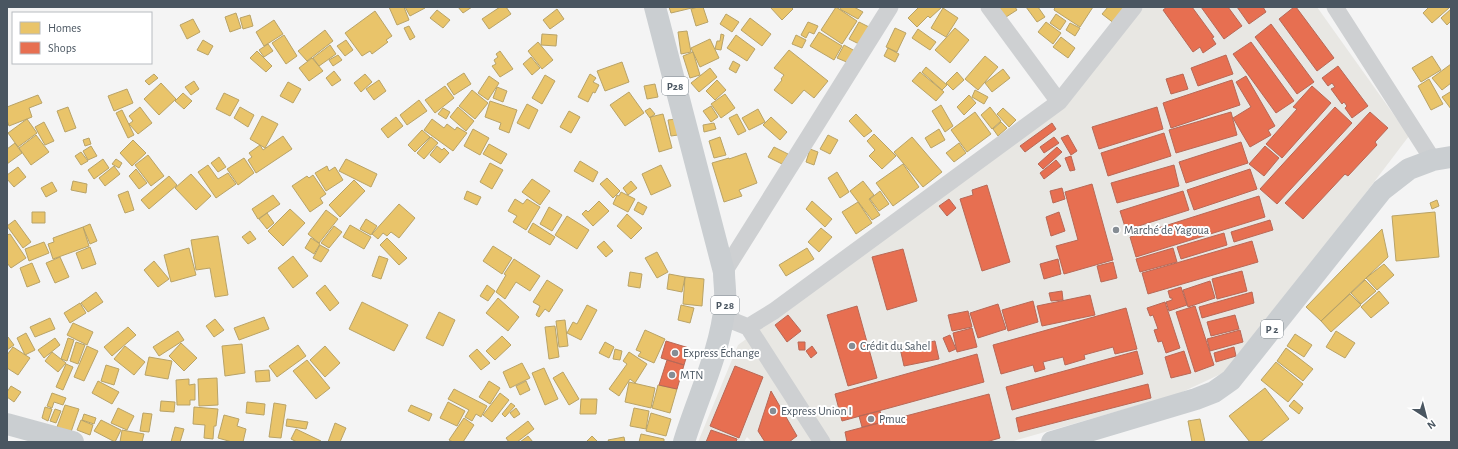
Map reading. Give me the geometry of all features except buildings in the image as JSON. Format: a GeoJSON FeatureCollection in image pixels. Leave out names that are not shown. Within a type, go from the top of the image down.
{"type":"FeatureCollection","features":[{"type":"Feature","properties":{"kind":"main road","name":"P28"},"geometry":{"type":"LineString","coordinates":[[655,7],[696,165]]}},
{"type":"Feature","properties":{"kind":"main road","name":"P 2"},"geometry":{"type":"LineString","coordinates":[[1052,442],[1196,399],[1214,392],[1231,380],[1382,190],[1409,169],[1442,159]]}},
{"type":"Feature","properties":{"kind":"main road","name":"P 28"},"geometry":{"type":"LineString","coordinates":[[684,442],[704,386],[717,343],[725,301],[724,272],[696,165]]}},
{"type":"Feature","properties":{"kind":"main road"},"geometry":{"type":"LineString","coordinates":[[7,424],[73,442]]}},
{"type":"Feature","properties":{"kind":"street"},"geometry":{"type":"LineString","coordinates":[[724,272],[890,7]]}},
{"type":"Feature","properties":{"kind":"street"},"geometry":{"type":"LineString","coordinates":[[989,7],[1059,102]]}},
{"type":"Feature","properties":{"kind":"street"},"geometry":{"type":"LineString","coordinates":[[748,327],[774,311],[1059,102],[1134,7]]}},
{"type":"Feature","properties":{"kind":"street"},"geometry":{"type":"LineString","coordinates":[[1335,7],[1442,159]]}},
{"type":"Feature","properties":{"kind":"street"},"geometry":{"type":"LineString","coordinates":[[723,317],[748,327],[822,442]]}},
{"type":"Feature","properties":{"kind":"shaded area","name":"Marché de Yagoua"},"geometry":{"type":"Polygon","coordinates":[[[1143,7],[1317,7],[1409,136],[1267,323],[1223,373],[1178,394],[1010,442],[752,442],[747,437],[744,442],[698,442],[738,345],[1070,101],[1143,7]]]}},
{"type":"Feature","properties":{"kind":"place","name":"Marché de Yagoua"},"geometry":{"type":"Point","coordinates":[1116,230]}},
{"type":"Feature","properties":{"kind":"place","name":"Crédit du Sahel"},"geometry":{"type":"Point","coordinates":[852,346]}},
{"type":"Feature","properties":{"kind":"place","name":"Express Échange"},"geometry":{"type":"Point","coordinates":[675,353]}},
{"type":"Feature","properties":{"kind":"place","name":"MTN"},"geometry":{"type":"Point","coordinates":[672,375]}},
{"type":"Feature","properties":{"kind":"place","name":"Express Union I"},"geometry":{"type":"Point","coordinates":[773,411]}},
{"type":"Feature","properties":{"kind":"place","name":"Pmuc"},"geometry":{"type":"Point","coordinates":[871,419]}}]}
